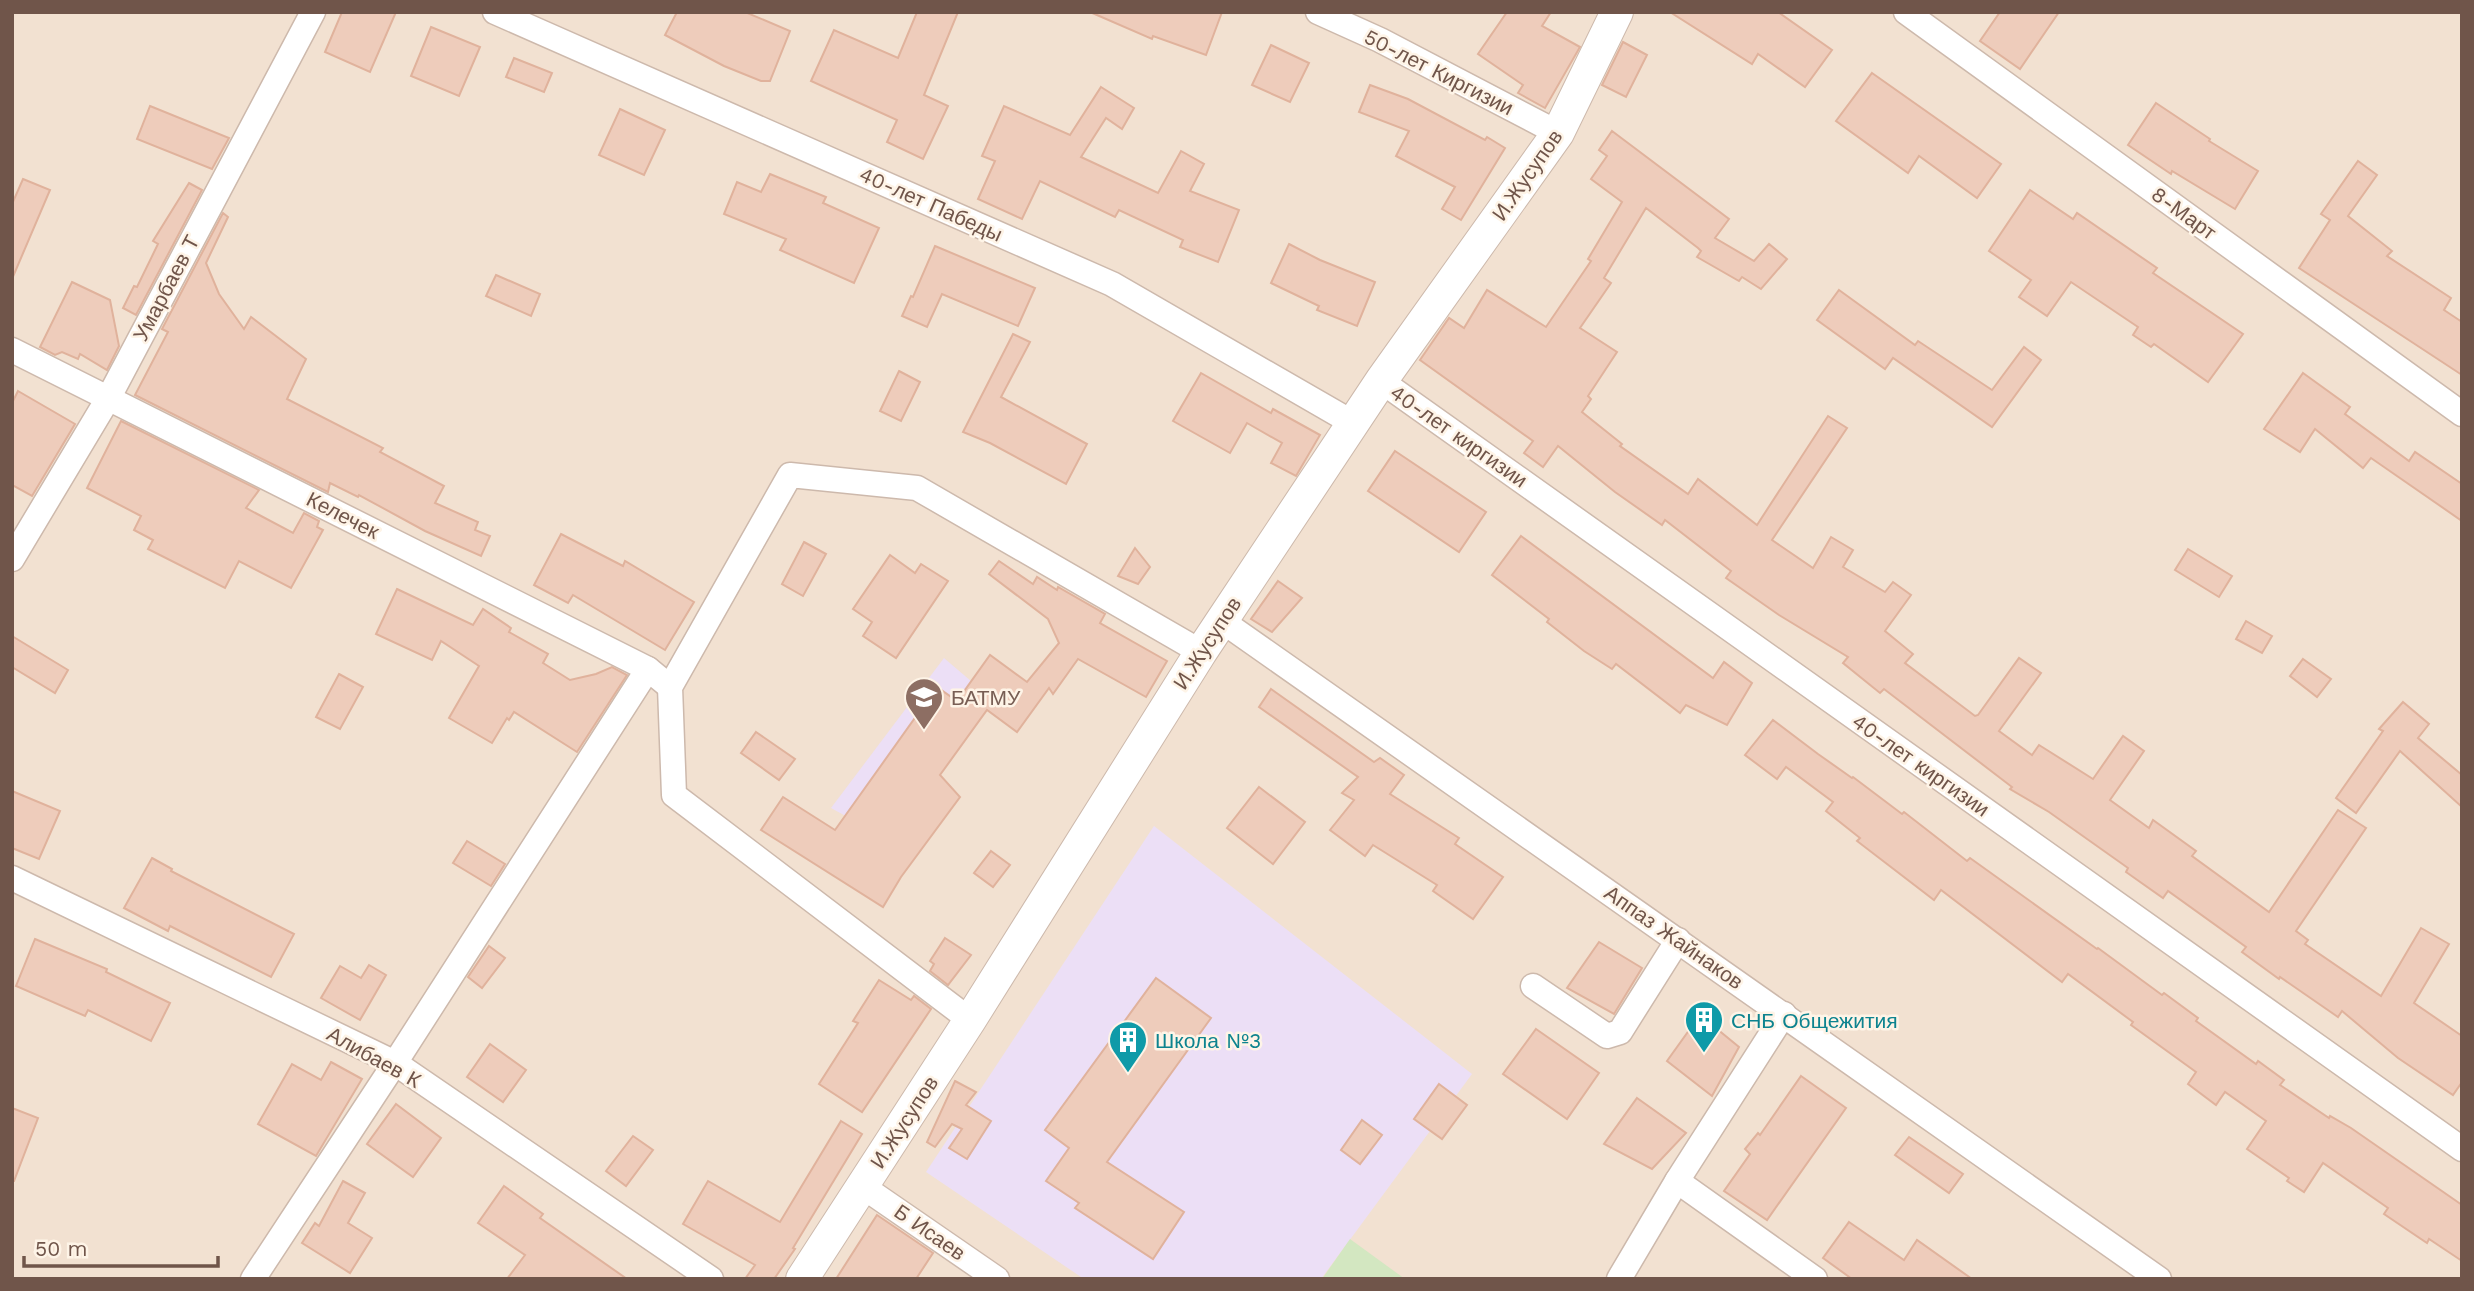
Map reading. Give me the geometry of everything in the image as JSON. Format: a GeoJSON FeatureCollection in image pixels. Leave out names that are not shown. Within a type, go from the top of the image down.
{"type":"FeatureCollection","features":[{"type":"Feature","properties":{"kind":"street","name":"Умарбаев Т"},"geometry":{"type":"LineString","coordinates":[[12,559],[109,397],[313,12]]}},
{"type":"Feature","properties":{"kind":"street","name":"40-лет Пабеды"},"geometry":{"type":"LineString","coordinates":[[495,12],[1112,284],[1353,423]]}},
{"type":"Feature","properties":{"kind":"street","name":"50-лет Киргизии"},"geometry":{"type":"LineString","coordinates":[[1318,12],[1380,40],[1558,134]]}},
{"type":"Feature","properties":{"kind":"street","name":"И.Жусупов"},"geometry":{"type":"LineString","coordinates":[[802,1279],[970,1020],[1201,652],[1381,381],[1558,134],[1617,12]]}},
{"type":"Feature","properties":{"kind":"street","name":"8-Март"},"geometry":{"type":"LineString","coordinates":[[1906,12],[2462,415]]}},
{"type":"Feature","properties":{"kind":"street","name":"Келечек"},"geometry":{"type":"LineString","coordinates":[[12,350],[648,669],[670,687]]}},
{"type":"Feature","properties":{"kind":"street","name":"40-лет киргизии"},"geometry":{"type":"LineString","coordinates":[[1381,381],[2462,1149]]}},
{"type":"Feature","properties":{"kind":"street"},"geometry":{"type":"LineString","coordinates":[[970,1020],[674,795],[670,687],[790,475],[917,488],[1201,652]]}},
{"type":"Feature","properties":{"kind":"street","name":"Аппаз Жайнаков"},"geometry":{"type":"LineString","coordinates":[[1222,621],[2159,1279]]}},
{"type":"Feature","properties":{"kind":"street"},"geometry":{"type":"LineString","coordinates":[[253,1279],[648,669]]}},
{"type":"Feature","properties":{"kind":"street","name":"Алибаев К"},"geometry":{"type":"LineString","coordinates":[[12,878],[395,1063],[711,1279]]}},
{"type":"Feature","properties":{"kind":"street"},"geometry":{"type":"LineString","coordinates":[[1533,986],[1607,1036],[1615,1035],[1620,1032],[1678,940]]}},
{"type":"Feature","properties":{"kind":"street"},"geometry":{"type":"LineString","coordinates":[[1619,1279],[1677,1181],[1784,1014]]}},
{"type":"Feature","properties":{"kind":"street"},"geometry":{"type":"LineString","coordinates":[[1677,1181],[1815,1279]]}},
{"type":"Feature","properties":{"kind":"street","name":"Б Исаев"},"geometry":{"type":"LineString","coordinates":[[862,1186],[997,1279]]}},
{"type":"Feature","properties":{"kind":"shaded area"},"geometry":{"type":"Polygon","coordinates":[[[12,12],[2462,12],[2462,1279],[12,1279],[12,12]]]}},
{"type":"Feature","properties":{"kind":"shaded area","name":"БАТМУ"},"geometry":{"type":"Polygon","coordinates":[[[944,658],[985,693],[886,838],[831,808],[944,658]]]}},
{"type":"Feature","properties":{"kind":"shaded area"},"geometry":{"type":"Polygon","coordinates":[[[1154,826],[1472,1074],[1321,1279],[1084,1279],[926,1172],[1154,826]]]}},
{"type":"Feature","properties":{"kind":"green space"},"geometry":{"type":"Polygon","coordinates":[[[1350,1239],[1405,1279],[1322,1279],[1350,1239]]]}},
{"type":"Feature","properties":{"kind":"building"},"geometry":{"type":"Polygon","coordinates":[[[342,12],[396,12],[370,72],[325,52],[342,12]]]}},
{"type":"Feature","properties":{"kind":"building"},"geometry":{"type":"Polygon","coordinates":[[[677,12],[745,12],[790,31],[770,81],[761,81],[724,66],[665,35],[677,12]]]}},
{"type":"Feature","properties":{"kind":"building"},"geometry":{"type":"Polygon","coordinates":[[[917,12],[958,12],[924,95],[948,106],[923,159],[887,142],[897,120],[811,81],[834,30],[898,58],[917,12]]]}},
{"type":"Feature","properties":{"kind":"building"},"geometry":{"type":"Polygon","coordinates":[[[1090,12],[1222,12],[1206,55],[1153,36],[1152,39],[1090,12]]]}},
{"type":"Feature","properties":{"kind":"building"},"geometry":{"type":"Polygon","coordinates":[[[1507,12],[1551,12],[1542,26],[1580,47],[1545,108],[1518,93],[1523,85],[1478,54],[1507,12]]]}},
{"type":"Feature","properties":{"kind":"building"},"geometry":{"type":"Polygon","coordinates":[[[1670,12],[1778,12],[1832,50],[1805,87],[1758,54],[1752,64],[1670,12]]]}},
{"type":"Feature","properties":{"kind":"building"},"geometry":{"type":"Polygon","coordinates":[[[2000,12],[2059,12],[2020,69],[1980,41],[2000,12]]]}},
{"type":"Feature","properties":{"kind":"building"},"geometry":{"type":"Polygon","coordinates":[[[431,27],[480,47],[459,96],[411,76],[431,27]]]}},
{"type":"Feature","properties":{"kind":"building"},"geometry":{"type":"Polygon","coordinates":[[[1623,42],[1647,55],[1626,97],[1602,85],[1623,42]]]}},
{"type":"Feature","properties":{"kind":"building"},"geometry":{"type":"Polygon","coordinates":[[[1271,45],[1309,63],[1290,102],[1252,85],[1271,45]]]}},
{"type":"Feature","properties":{"kind":"building"},"geometry":{"type":"Polygon","coordinates":[[[514,58],[552,73],[544,92],[506,77],[514,58]]]}},
{"type":"Feature","properties":{"kind":"building"},"geometry":{"type":"Polygon","coordinates":[[[1872,73],[2001,164],[1977,198],[1919,156],[1908,173],[1836,121],[1872,73]]]}},
{"type":"Feature","properties":{"kind":"building"},"geometry":{"type":"Polygon","coordinates":[[[1370,85],[1408,99],[1505,148],[1461,220],[1442,209],[1455,187],[1396,156],[1409,131],[1359,112],[1370,85]]]}},
{"type":"Feature","properties":{"kind":"building"},"geometry":{"type":"Polygon","coordinates":[[[1101,87],[1134,108],[1122,129],[1106,118],[1081,157],[1158,193],[1181,151],[1204,164],[1190,191],[1239,210],[1218,262],[1180,247],[1183,240],[1119,210],[1115,217],[1040,181],[1022,219],[978,199],[995,161],[982,156],[1004,106],[1070,135],[1101,87]]]}},
{"type":"Feature","properties":{"kind":"building"},"geometry":{"type":"Polygon","coordinates":[[[2156,103],[2210,139],[2209,141],[2258,171],[2235,209],[2172,171],[2171,174],[2128,145],[2156,103]]]}},
{"type":"Feature","properties":{"kind":"building"},"geometry":{"type":"Polygon","coordinates":[[[150,106],[229,138],[212,169],[137,139],[150,106]]]}},
{"type":"Feature","properties":{"kind":"building"},"geometry":{"type":"Polygon","coordinates":[[[620,109],[665,130],[644,175],[599,155],[620,109]]]}},
{"type":"Feature","properties":{"kind":"building"},"geometry":{"type":"Polygon","coordinates":[[[1612,131],[1729,219],[1715,238],[1754,261],[1769,244],[1787,259],[1761,289],[1742,277],[1739,281],[1697,257],[1701,251],[1698,248],[1646,208],[1604,278],[1611,283],[1580,328],[1617,352],[1588,396],[1591,399],[1582,412],[1622,444],[1620,446],[1688,494],[1698,479],[1757,525],[1828,416],[1847,428],[1772,540],[1813,568],[1831,537],[1853,550],[1843,567],[1885,592],[1893,582],[1911,595],[1885,631],[1913,654],[1905,663],[1975,716],[2019,658],[2041,673],[1999,731],[2032,755],[2039,745],[2093,779],[2123,736],[2144,751],[2110,800],[2149,828],[2153,820],[2196,851],[2192,856],[2269,912],[2338,810],[2366,828],[2296,931],[2308,940],[2305,944],[2381,996],[2421,928],[2449,944],[2414,1003],[2462,1036],[2462,1082],[2453,1095],[2398,1058],[2342,1011],[2338,1017],[2280,977],[2279,979],[2242,952],[2246,947],[2168,891],[2163,898],[2126,872],[2128,868],[2049,812],[2010,789],[2012,787],[1884,689],[1880,693],[1843,663],[1848,657],[1779,615],[1726,578],[1731,571],[1665,520],[1662,525],[1615,492],[1558,446],[1543,467],[1524,453],[1533,441],[1420,360],[1449,318],[1464,328],[1487,290],[1546,327],[1591,261],[1588,259],[1622,202],[1591,179],[1607,156],[1599,150],[1612,131]]]}},
{"type":"Feature","properties":{"kind":"building"},"geometry":{"type":"Polygon","coordinates":[[[2358,161],[2377,175],[2348,216],[2392,251],[2387,256],[2451,298],[2444,310],[2462,322],[2462,375],[2299,268],[2330,220],[2321,214],[2358,161]]]}},
{"type":"Feature","properties":{"kind":"building"},"geometry":{"type":"Polygon","coordinates":[[[770,174],[826,197],[823,203],[879,228],[854,283],[780,250],[786,239],[724,214],[737,182],[761,192],[770,174]]]}},
{"type":"Feature","properties":{"kind":"building"},"geometry":{"type":"Polygon","coordinates":[[[23,179],[50,190],[12,279],[12,204],[23,179]]]}},
{"type":"Feature","properties":{"kind":"building"},"geometry":{"type":"Polygon","coordinates":[[[189,183],[202,190],[136,315],[123,308],[134,286],[137,287],[158,244],[153,241],[189,183]]]}},
{"type":"Feature","properties":{"kind":"building"},"geometry":{"type":"Polygon","coordinates":[[[2030,190],[2073,219],[2077,213],[2157,268],[2153,273],[2243,334],[2208,382],[2154,344],[2151,347],[2133,335],[2138,327],[2071,282],[2047,316],[2019,297],[2031,280],[1989,251],[2030,190]]]}},
{"type":"Feature","properties":{"kind":"building"},"geometry":{"type":"Polygon","coordinates":[[[223,213],[228,217],[206,263],[219,294],[244,329],[251,317],[306,359],[287,399],[383,448],[380,452],[444,486],[435,503],[478,522],[475,530],[490,536],[481,556],[330,483],[328,492],[135,395],[168,332],[162,329],[223,213]]]}},
{"type":"Feature","properties":{"kind":"building"},"geometry":{"type":"Polygon","coordinates":[[[1289,244],[1320,260],[1375,282],[1357,326],[1317,310],[1319,306],[1271,283],[1289,244]]]}},
{"type":"Feature","properties":{"kind":"building"},"geometry":{"type":"Polygon","coordinates":[[[935,246],[1035,288],[1018,326],[942,294],[927,327],[902,316],[935,246]]]}},
{"type":"Feature","properties":{"kind":"building"},"geometry":{"type":"Polygon","coordinates":[[[496,275],[540,294],[531,316],[486,296],[496,275]]]}},
{"type":"Feature","properties":{"kind":"building"},"geometry":{"type":"Polygon","coordinates":[[[72,282],[110,300],[119,346],[107,370],[80,354],[78,359],[62,352],[55,355],[40,347],[72,282]]]}},
{"type":"Feature","properties":{"kind":"building"},"geometry":{"type":"Polygon","coordinates":[[[1839,290],[1915,345],[1918,341],[1992,390],[2024,347],[2041,360],[1992,427],[1893,358],[1885,369],[1817,320],[1839,290]]]}},
{"type":"Feature","properties":{"kind":"building"},"geometry":{"type":"Polygon","coordinates":[[[1013,334],[1030,342],[1001,397],[1087,444],[1066,484],[990,443],[963,432],[1013,334]]]}},
{"type":"Feature","properties":{"kind":"building"},"geometry":{"type":"Polygon","coordinates":[[[899,371],[920,382],[901,421],[880,411],[899,371]]]}},
{"type":"Feature","properties":{"kind":"building"},"geometry":{"type":"Polygon","coordinates":[[[1201,373],[1271,413],[1273,409],[1320,435],[1296,476],[1271,463],[1282,443],[1247,423],[1230,453],[1173,421],[1201,373]]]}},
{"type":"Feature","properties":{"kind":"building"},"geometry":{"type":"Polygon","coordinates":[[[2303,373],[2350,407],[2345,414],[2409,461],[2415,452],[2462,484],[2462,521],[2371,458],[2363,468],[2315,429],[2300,452],[2264,429],[2303,373]]]}},
{"type":"Feature","properties":{"kind":"building"},"geometry":{"type":"Polygon","coordinates":[[[18,391],[75,424],[32,496],[12,485],[12,403],[18,391]]]}},
{"type":"Feature","properties":{"kind":"building"},"geometry":{"type":"Polygon","coordinates":[[[121,421],[259,490],[246,508],[293,533],[304,513],[319,521],[317,527],[323,530],[291,588],[239,561],[225,588],[148,549],[153,540],[134,530],[141,516],[87,488],[121,421]]]}},
{"type":"Feature","properties":{"kind":"building"},"geometry":{"type":"Polygon","coordinates":[[[1395,451],[1486,512],[1459,552],[1368,491],[1395,451]]]}},
{"type":"Feature","properties":{"kind":"building"},"geometry":{"type":"Polygon","coordinates":[[[561,534],[623,566],[625,561],[694,602],[665,650],[573,595],[568,603],[534,585],[561,534]]]}},
{"type":"Feature","properties":{"kind":"building"},"geometry":{"type":"Polygon","coordinates":[[[1521,536],[1713,678],[1724,662],[1752,683],[1727,725],[1686,705],[1680,713],[1616,664],[1612,669],[1584,651],[1547,622],[1549,619],[1492,575],[1521,536]]]}},
{"type":"Feature","properties":{"kind":"building"},"geometry":{"type":"Polygon","coordinates":[[[804,542],[826,554],[803,596],[782,584],[804,542]]]}},
{"type":"Feature","properties":{"kind":"building"},"geometry":{"type":"Polygon","coordinates":[[[1135,548],[1150,567],[1138,584],[1118,576],[1135,548]]]}},
{"type":"Feature","properties":{"kind":"building"},"geometry":{"type":"Polygon","coordinates":[[[2188,549],[2232,576],[2219,597],[2175,570],[2188,549]]]}},
{"type":"Feature","properties":{"kind":"building"},"geometry":{"type":"Polygon","coordinates":[[[890,555],[915,573],[921,564],[948,581],[896,658],[863,636],[872,622],[853,609],[890,555]]]}},
{"type":"Feature","properties":{"kind":"building"},"geometry":{"type":"Polygon","coordinates":[[[999,561],[1033,584],[1037,577],[1105,614],[1100,623],[1167,661],[1146,697],[1078,659],[1053,694],[1049,688],[1017,732],[987,710],[940,775],[960,797],[901,877],[883,907],[761,830],[783,797],[835,830],[937,687],[957,701],[990,655],[1027,682],[1059,643],[1048,619],[989,574],[999,561]]]}},
{"type":"Feature","properties":{"kind":"building"},"geometry":{"type":"Polygon","coordinates":[[[1278,581],[1302,598],[1272,632],[1251,619],[1278,581]]]}},
{"type":"Feature","properties":{"kind":"building"},"geometry":{"type":"Polygon","coordinates":[[[397,589],[473,625],[483,609],[511,628],[509,632],[548,654],[543,663],[570,680],[612,667],[627,675],[577,752],[514,712],[509,720],[507,718],[492,743],[449,718],[479,666],[441,641],[432,660],[376,634],[397,589]]]}},
{"type":"Feature","properties":{"kind":"building"},"geometry":{"type":"Polygon","coordinates":[[[2246,621],[2272,636],[2262,653],[2236,639],[2246,621]]]}},
{"type":"Feature","properties":{"kind":"building"},"geometry":{"type":"Polygon","coordinates":[[[12,636],[68,670],[55,693],[12,667],[12,636]]]}},
{"type":"Feature","properties":{"kind":"building"},"geometry":{"type":"Polygon","coordinates":[[[2303,659],[2331,679],[2317,697],[2290,676],[2303,659]]]}},
{"type":"Feature","properties":{"kind":"building"},"geometry":{"type":"Polygon","coordinates":[[[339,674],[363,687],[340,729],[316,717],[339,674]]]}},
{"type":"Feature","properties":{"kind":"building"},"geometry":{"type":"Polygon","coordinates":[[[1271,689],[1374,762],[1380,758],[1404,775],[1390,794],[1459,838],[1455,844],[1503,877],[1473,919],[1433,891],[1437,885],[1373,845],[1365,856],[1330,830],[1354,800],[1342,793],[1358,777],[1259,707],[1271,689]]]}},
{"type":"Feature","properties":{"kind":"building"},"geometry":{"type":"Polygon","coordinates":[[[2403,702],[2429,724],[2418,738],[2462,775],[2462,807],[2400,751],[2356,813],[2336,798],[2383,731],[2379,729],[2403,702]]]}},
{"type":"Feature","properties":{"kind":"building"},"geometry":{"type":"Polygon","coordinates":[[[1773,720],[1902,814],[1904,812],[1967,861],[1970,858],[2162,995],[2164,993],[2198,1018],[2196,1021],[2256,1064],[2258,1061],[2284,1080],[2280,1085],[2329,1118],[2330,1116],[2351,1128],[2462,1205],[2462,1261],[2429,1239],[2427,1243],[2384,1214],[2388,1208],[2323,1163],[2304,1192],[2287,1181],[2289,1178],[2247,1149],[2266,1121],[2225,1092],[2216,1105],[2188,1084],[2196,1072],[2131,1025],[2133,1022],[2068,974],[2062,982],[1941,890],[1934,900],[1857,841],[1860,838],[1826,811],[1833,802],[1786,767],[1777,779],[1745,755],[1773,720]]]}},
{"type":"Feature","properties":{"kind":"building"},"geometry":{"type":"Polygon","coordinates":[[[756,732],[795,759],[779,780],[741,753],[756,732]]]}},
{"type":"Feature","properties":{"kind":"building"},"geometry":{"type":"Polygon","coordinates":[[[1259,787],[1305,822],[1273,864],[1227,828],[1259,787]]]}},
{"type":"Feature","properties":{"kind":"building"},"geometry":{"type":"Polygon","coordinates":[[[12,791],[60,811],[39,859],[12,848],[12,791]]]}},
{"type":"Feature","properties":{"kind":"building"},"geometry":{"type":"Polygon","coordinates":[[[467,841],[505,864],[491,886],[453,863],[467,841]]]}},
{"type":"Feature","properties":{"kind":"building"},"geometry":{"type":"Polygon","coordinates":[[[991,851],[1010,865],[993,887],[974,873],[991,851]]]}},
{"type":"Feature","properties":{"kind":"building"},"geometry":{"type":"Polygon","coordinates":[[[152,858],[172,869],[171,871],[294,934],[271,977],[170,926],[168,931],[124,908],[152,858]]]}},
{"type":"Feature","properties":{"kind":"building"},"geometry":{"type":"Polygon","coordinates":[[[945,938],[971,955],[948,985],[930,971],[934,964],[930,961],[945,938]]]}},
{"type":"Feature","properties":{"kind":"building"},"geometry":{"type":"Polygon","coordinates":[[[35,939],[107,969],[106,972],[170,1003],[151,1041],[88,1010],[85,1016],[16,986],[35,939]]]}},
{"type":"Feature","properties":{"kind":"building"},"geometry":{"type":"Polygon","coordinates":[[[1599,942],[1642,968],[1614,1014],[1567,988],[1599,942]]]}},
{"type":"Feature","properties":{"kind":"building"},"geometry":{"type":"Polygon","coordinates":[[[489,946],[505,958],[482,988],[468,977],[489,946]]]}},
{"type":"Feature","properties":{"kind":"building"},"geometry":{"type":"Polygon","coordinates":[[[369,965],[386,975],[360,1020],[321,998],[340,966],[361,978],[369,965]]]}},
{"type":"Feature","properties":{"kind":"building","name":"Школа №3"},"geometry":{"type":"Polygon","coordinates":[[[1156,978],[1211,1018],[1107,1162],[1184,1212],[1153,1259],[1075,1208],[1079,1203],[1046,1181],[1069,1148],[1045,1130],[1156,978]]]}},
{"type":"Feature","properties":{"kind":"building"},"geometry":{"type":"Polygon","coordinates":[[[879,980],[911,1000],[914,996],[931,1009],[862,1112],[819,1084],[858,1023],[853,1021],[879,980]]]}},
{"type":"Feature","properties":{"kind":"building","name":"СНБ Общежития"},"geometry":{"type":"Polygon","coordinates":[[[1700,1015],[1739,1047],[1712,1096],[1667,1061],[1700,1015]]]}},
{"type":"Feature","properties":{"kind":"building"},"geometry":{"type":"Polygon","coordinates":[[[1536,1029],[1599,1073],[1567,1119],[1503,1074],[1536,1029]]]}},
{"type":"Feature","properties":{"kind":"building"},"geometry":{"type":"Polygon","coordinates":[[[490,1044],[526,1070],[503,1102],[467,1077],[490,1044]]]}},
{"type":"Feature","properties":{"kind":"building"},"geometry":{"type":"Polygon","coordinates":[[[331,1062],[362,1079],[316,1156],[258,1124],[292,1064],[321,1080],[331,1062]]]}},
{"type":"Feature","properties":{"kind":"building"},"geometry":{"type":"Polygon","coordinates":[[[1801,1076],[1846,1108],[1767,1220],[1724,1191],[1750,1154],[1745,1149],[1758,1133],[1760,1135],[1801,1076]]]}},
{"type":"Feature","properties":{"kind":"building"},"geometry":{"type":"Polygon","coordinates":[[[955,1081],[976,1092],[966,1105],[991,1121],[967,1159],[949,1148],[962,1129],[952,1124],[935,1147],[927,1142],[955,1081]]]}},
{"type":"Feature","properties":{"kind":"building"},"geometry":{"type":"Polygon","coordinates":[[[1439,1084],[1467,1105],[1442,1139],[1414,1119],[1439,1084]]]}},
{"type":"Feature","properties":{"kind":"building"},"geometry":{"type":"Polygon","coordinates":[[[1637,1098],[1686,1133],[1652,1169],[1604,1144],[1637,1098]]]}},
{"type":"Feature","properties":{"kind":"building"},"geometry":{"type":"Polygon","coordinates":[[[396,1104],[441,1138],[413,1177],[367,1144],[396,1104]]]}},
{"type":"Feature","properties":{"kind":"building"},"geometry":{"type":"Polygon","coordinates":[[[12,1108],[38,1118],[14,1181],[12,1181],[12,1108]]]}},
{"type":"Feature","properties":{"kind":"building"},"geometry":{"type":"Polygon","coordinates":[[[1362,1120],[1382,1135],[1360,1164],[1341,1150],[1362,1120]]]}},
{"type":"Feature","properties":{"kind":"building"},"geometry":{"type":"Polygon","coordinates":[[[841,1121],[862,1134],[793,1248],[795,1249],[774,1279],[745,1279],[755,1265],[683,1224],[708,1181],[780,1222],[841,1121]]]}},
{"type":"Feature","properties":{"kind":"building"},"geometry":{"type":"Polygon","coordinates":[[[633,1136],[653,1150],[626,1186],[606,1171],[633,1136]]]}},
{"type":"Feature","properties":{"kind":"building"},"geometry":{"type":"Polygon","coordinates":[[[1909,1137],[1963,1174],[1949,1193],[1895,1155],[1909,1137]]]}},
{"type":"Feature","properties":{"kind":"building"},"geometry":{"type":"Polygon","coordinates":[[[343,1181],[365,1193],[348,1223],[372,1238],[350,1273],[302,1243],[315,1223],[319,1226],[343,1181]]]}},
{"type":"Feature","properties":{"kind":"building"},"geometry":{"type":"Polygon","coordinates":[[[504,1186],[543,1214],[540,1218],[627,1279],[507,1279],[525,1255],[478,1223],[504,1186]]]}},
{"type":"Feature","properties":{"kind":"building"},"geometry":{"type":"Polygon","coordinates":[[[877,1215],[933,1253],[916,1279],[836,1279],[877,1215]]]}},
{"type":"Feature","properties":{"kind":"building"},"geometry":{"type":"Polygon","coordinates":[[[1849,1222],[1904,1260],[1917,1240],[1972,1279],[1852,1279],[1823,1258],[1849,1222]]]}},
{"type":"Feature","properties":{"kind":"place","name":"БАТМУ"},"geometry":{"type":"Point","coordinates":[924,731]}},
{"type":"Feature","properties":{"kind":"place","name":"СНБ Общежития"},"geometry":{"type":"Point","coordinates":[1704,1054]}},
{"type":"Feature","properties":{"kind":"place","name":"Школа №3"},"geometry":{"type":"Point","coordinates":[1128,1074]}}]}
